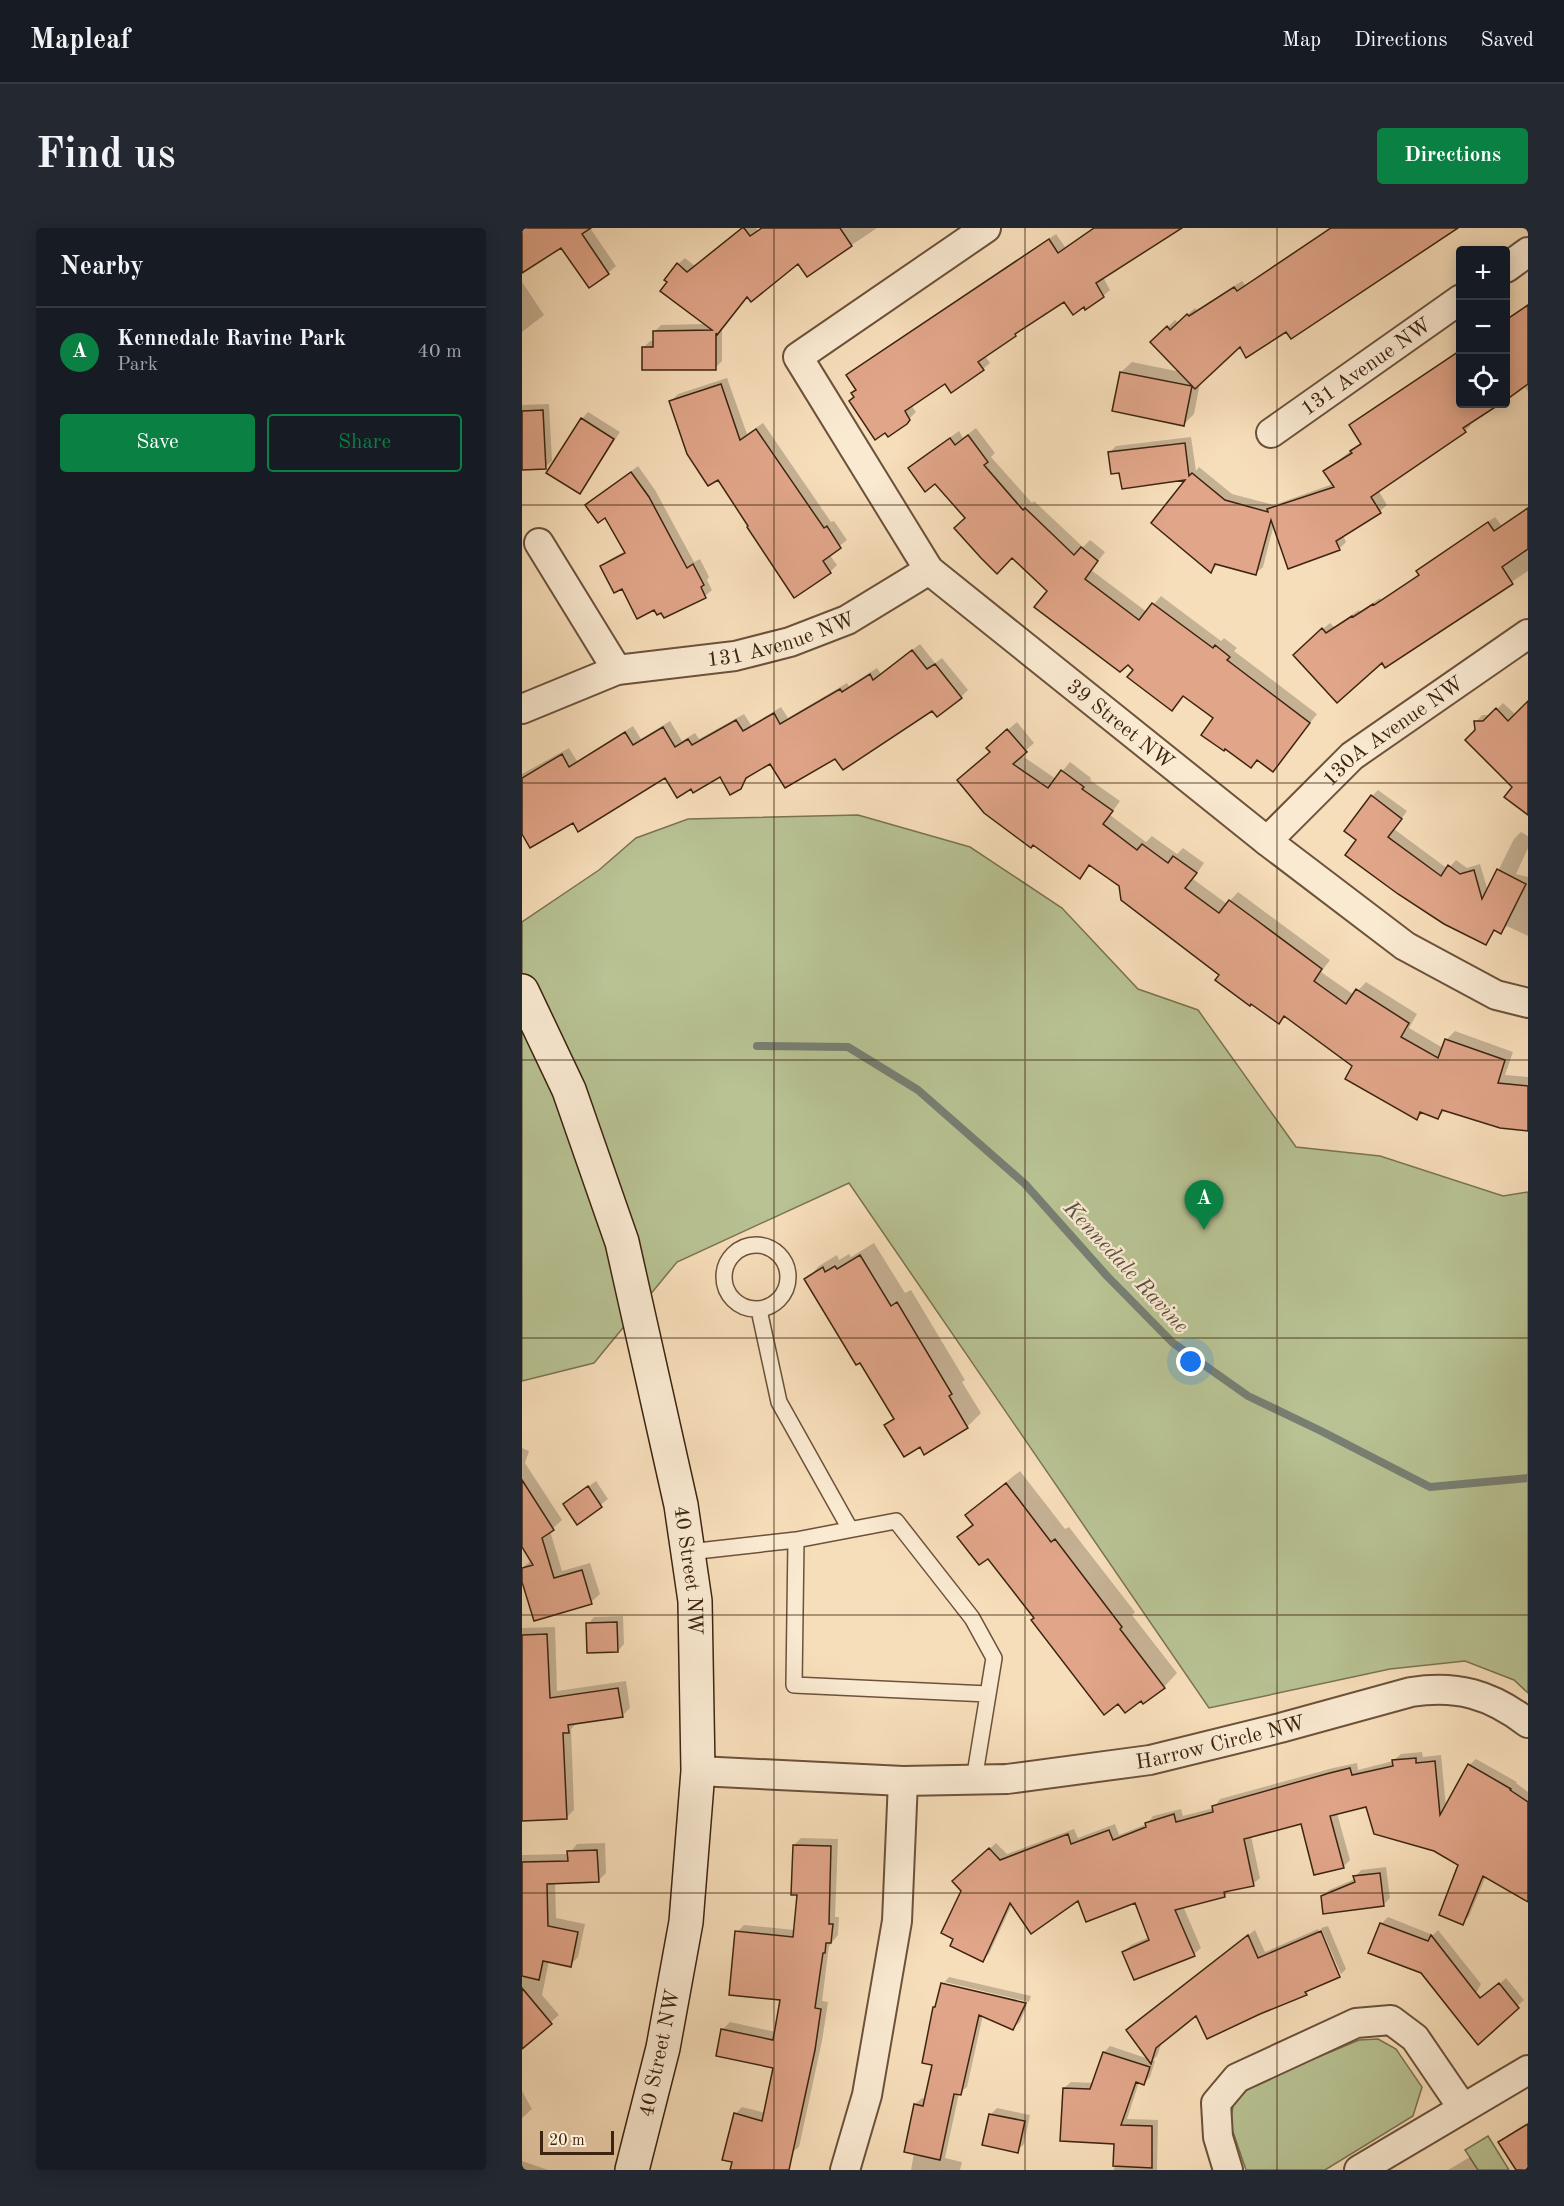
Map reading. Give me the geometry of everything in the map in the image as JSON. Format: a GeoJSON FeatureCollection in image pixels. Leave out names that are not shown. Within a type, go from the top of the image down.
{"type":"FeatureCollection","features":[{"type":"Feature","properties":{"kind":"street","name":"39 Street NW"},"geometry":{"type":"LineString","coordinates":[[986,228],[798,357],[929,570],[1267,841],[1406,946],[1496,995],[1528,1003]]}},
{"type":"Feature","properties":{"kind":"street"},"geometry":{"type":"LineString","coordinates":[[1510,265],[1528,252]]}},
{"type":"Feature","properties":{"kind":"street","name":"131 Avenue NW"},"geometry":{"type":"LineString","coordinates":[[1271,433],[1460,300]]}},
{"type":"Feature","properties":{"kind":"street"},"geometry":{"type":"LineString","coordinates":[[539,543],[617,670]]}},
{"type":"Feature","properties":{"kind":"street","name":"131 Avenue NW"},"geometry":{"type":"LineString","coordinates":[[522,709],[617,670],[735,656],[790,642],[847,620],[929,570]]}},
{"type":"Feature","properties":{"kind":"street","name":"130A Avenue NW"},"geometry":{"type":"LineString","coordinates":[[1267,841],[1352,756],[1528,634]]}},
{"type":"Feature","properties":{"kind":"street","name":"40 Street NW"},"geometry":{"type":"LineString","coordinates":[[522,991],[569,1090],[622,1242],[681,1505],[695,1601],[698,1771],[686,1922],[663,2048],[632,2170]]}},
{"type":"Feature","properties":{"kind":"street","name":"Harrow Circle NW"},"geometry":{"type":"LineString","coordinates":[[698,1771],[903,1781],[1007,1779],[1150,1760],[1280,1728],[1411,1692],[1429,1690],[1467,1692],[1487,1698],[1507,1707],[1528,1723]]}},
{"type":"Feature","properties":{"kind":"street"},"geometry":{"type":"LineString","coordinates":[[845,2170],[867,2095],[897,1921],[903,1781]]}},
{"type":"Feature","properties":{"kind":"street"},"geometry":{"type":"LineString","coordinates":[[1228,2170],[1218,2137],[1216,2103],[1237,2078],[1356,2023],[1391,2020],[1415,2038],[1462,2107]]}},
{"type":"Feature","properties":{"kind":"street"},"geometry":{"type":"LineString","coordinates":[[1359,2170],[1528,2070]]}},
{"type":"Feature","properties":{"kind":"lane"},"geometry":{"type":"LineString","coordinates":[[756,1245],[776,1252],[783,1260],[788,1281],[785,1292],[778,1300],[770,1307],[759,1310],[738,1305],[730,1297],[723,1278],[729,1259],[745,1247],[756,1245]]}},
{"type":"Feature","properties":{"kind":"lane"},"geometry":{"type":"LineString","coordinates":[[759,1310],[779,1402],[850,1529]]}},
{"type":"Feature","properties":{"kind":"lane"},"geometry":{"type":"LineString","coordinates":[[689,1552],[796,1540],[896,1521],[972,1618],[994,1658],[974,1780]]}},
{"type":"Feature","properties":{"kind":"lane"},"geometry":{"type":"LineString","coordinates":[[796,1540],[794,1684],[988,1694]]}},
{"type":"Feature","properties":{"kind":"green space"},"geometry":{"type":"Polygon","coordinates":[[[858,815],[970,847],[1062,908],[1138,989],[1198,1010],[1296,1147],[1380,1156],[1503,1196],[1528,1192],[1528,1693],[1514,1680],[1465,1661],[1390,1669],[1209,1708],[849,1183],[677,1262],[594,1363],[522,1381],[522,922],[599,870],[636,838],[688,819],[858,815]]]}},
{"type":"Feature","properties":{"kind":"green space"},"geometry":{"type":"Polygon","coordinates":[[[1378,2039],[1396,2049],[1422,2087],[1413,2116],[1325,2170],[1246,2170],[1230,2123],[1234,2101],[1254,2084],[1359,2040],[1378,2039]]]}},
{"type":"Feature","properties":{"kind":"green space"},"geometry":{"type":"Polygon","coordinates":[[[1488,2136],[1509,2170],[1478,2170],[1465,2150],[1488,2136]]]}},
{"type":"Feature","properties":{"kind":"building"},"geometry":{"type":"Polygon","coordinates":[[[522,228],[591,228],[582,234],[609,274],[589,288],[561,248],[522,273],[522,228]]]}},
{"type":"Feature","properties":{"kind":"building"},"geometry":{"type":"Polygon","coordinates":[[[742,228],[750,236],[762,228],[840,228],[852,246],[807,277],[798,264],[751,302],[747,297],[717,335],[716,333],[716,370],[642,370],[642,347],[653,347],[653,331],[712,330],[660,291],[667,282],[664,280],[677,263],[687,272],[742,228]]]}},
{"type":"Feature","properties":{"kind":"building"},"geometry":{"type":"Polygon","coordinates":[[[1094,228],[1182,228],[1096,283],[1104,297],[1073,315],[1064,302],[978,362],[984,370],[951,393],[945,384],[905,411],[910,420],[907,424],[888,437],[885,433],[875,440],[849,401],[854,397],[851,393],[856,390],[846,375],[1049,239],[1058,253],[1094,228]]]}},
{"type":"Feature","properties":{"kind":"building"},"geometry":{"type":"Polygon","coordinates":[[[1331,228],[1458,228],[1291,339],[1286,332],[1246,358],[1240,347],[1195,389],[1150,342],[1167,326],[1170,330],[1187,314],[1189,316],[1234,287],[1237,291],[1331,228]]]}},
{"type":"Feature","properties":{"kind":"building"},"geometry":{"type":"Polygon","coordinates":[[[1528,305],[1528,384],[1510,397],[1510,354],[1510,317],[1528,305]]]}},
{"type":"Feature","properties":{"kind":"building"},"geometry":{"type":"Polygon","coordinates":[[[1456,353],[1456,408],[1494,408],[1463,428],[1466,432],[1371,497],[1381,513],[1336,541],[1340,550],[1288,569],[1271,520],[1256,575],[1215,564],[1211,573],[1151,523],[1185,480],[1122,489],[1119,473],[1111,474],[1108,452],[1185,443],[1189,476],[1192,473],[1225,500],[1268,512],[1267,509],[1334,487],[1323,471],[1352,453],[1350,451],[1361,444],[1349,425],[1456,353]]]}},
{"type":"Feature","properties":{"kind":"building"},"geometry":{"type":"Polygon","coordinates":[[[1120,372],[1192,386],[1184,426],[1112,411],[1120,372]]]}},
{"type":"Feature","properties":{"kind":"building"},"geometry":{"type":"Polygon","coordinates":[[[721,384],[740,440],[756,429],[824,528],[827,526],[841,548],[823,561],[831,573],[794,598],[718,480],[708,486],[687,454],[669,401],[721,384]]]}},
{"type":"Feature","properties":{"kind":"building"},"geometry":{"type":"Polygon","coordinates":[[[543,410],[546,469],[522,470],[522,411],[543,410]]]}},
{"type":"Feature","properties":{"kind":"building"},"geometry":{"type":"Polygon","coordinates":[[[581,418],[614,439],[580,494],[546,473],[581,418]]]}},
{"type":"Feature","properties":{"kind":"building"},"geometry":{"type":"Polygon","coordinates":[[[968,435],[988,462],[984,465],[1023,510],[1025,508],[1074,555],[1081,547],[1098,561],[1085,579],[1139,620],[1152,603],[1213,648],[1215,645],[1230,657],[1227,660],[1310,723],[1273,772],[1257,760],[1251,768],[1201,735],[1213,718],[1183,696],[1172,711],[1127,677],[1133,670],[1128,665],[1120,672],[1034,607],[1047,591],[1012,558],[997,574],[981,558],[954,528],[965,518],[935,484],[925,492],[908,468],[950,438],[955,445],[968,435]]]}},
{"type":"Feature","properties":{"kind":"building"},"geometry":{"type":"Polygon","coordinates":[[[631,472],[649,497],[687,568],[693,564],[704,585],[701,587],[706,598],[664,618],[661,613],[657,615],[654,610],[637,619],[622,589],[614,593],[600,566],[625,553],[605,518],[598,523],[585,505],[631,472]]]}},
{"type":"Feature","properties":{"kind":"building"},"geometry":{"type":"Polygon","coordinates":[[[1528,508],[1528,549],[1502,567],[1513,584],[1385,668],[1382,663],[1337,703],[1293,655],[1322,628],[1326,633],[1374,605],[1419,575],[1416,571],[1488,522],[1494,531],[1528,508]]]}},
{"type":"Feature","properties":{"kind":"building"},"geometry":{"type":"Polygon","coordinates":[[[912,650],[927,669],[935,664],[962,698],[937,717],[932,711],[843,770],[835,759],[785,788],[770,764],[746,778],[741,789],[730,795],[720,777],[693,793],[691,789],[677,798],[665,778],[578,832],[573,823],[530,848],[522,834],[522,778],[562,754],[569,767],[625,732],[633,745],[663,727],[675,747],[688,739],[692,745],[736,720],[743,731],[774,713],[780,724],[840,689],[842,692],[870,674],[873,680],[912,650]]]}},
{"type":"Feature","properties":{"kind":"building"},"geometry":{"type":"Polygon","coordinates":[[[1528,701],[1528,815],[1504,797],[1512,787],[1465,740],[1475,730],[1474,721],[1483,721],[1496,708],[1508,721],[1528,701]]]}},
{"type":"Feature","properties":{"kind":"building"},"geometry":{"type":"Polygon","coordinates":[[[1007,729],[1027,752],[1013,764],[1048,788],[1061,770],[1084,787],[1082,789],[1113,811],[1103,824],[1137,850],[1142,844],[1168,863],[1173,856],[1197,873],[1185,888],[1219,913],[1229,900],[1322,969],[1314,981],[1346,1004],[1356,989],[1409,1023],[1401,1037],[1438,1058],[1445,1039],[1505,1060],[1498,1083],[1528,1086],[1528,1131],[1500,1128],[1442,1110],[1438,1119],[1420,1112],[1417,1120],[1345,1079],[1352,1066],[1284,1016],[1279,1024],[1215,980],[1219,975],[1121,900],[1119,886],[1089,865],[1080,879],[1033,845],[1031,848],[984,813],[957,780],[990,752],[986,748],[1007,729]]]}},
{"type":"Feature","properties":{"kind":"building"},"geometry":{"type":"Polygon","coordinates":[[[1371,795],[1402,819],[1388,837],[1441,876],[1448,865],[1460,874],[1474,870],[1482,899],[1497,869],[1526,884],[1501,934],[1494,930],[1486,945],[1444,924],[1345,855],[1356,840],[1344,831],[1371,795]]]}},
{"type":"Feature","properties":{"kind":"building"},"geometry":{"type":"Polygon","coordinates":[[[860,1255],[891,1306],[897,1302],[952,1394],[949,1396],[968,1428],[924,1455],[920,1447],[904,1457],[884,1425],[894,1419],[860,1363],[856,1365],[804,1279],[823,1267],[825,1272],[835,1266],[837,1269],[860,1255]]]}},
{"type":"Feature","properties":{"kind":"building"},"geometry":{"type":"Polygon","coordinates":[[[522,1480],[554,1530],[542,1538],[554,1578],[582,1570],[592,1604],[534,1621],[522,1582],[522,1568],[533,1565],[522,1547],[522,1480]]]}},
{"type":"Feature","properties":{"kind":"building"},"geometry":{"type":"Polygon","coordinates":[[[1006,1483],[1051,1542],[1055,1539],[1165,1688],[1143,1704],[1141,1701],[1125,1713],[1118,1704],[1104,1715],[1031,1620],[1034,1618],[988,1559],[979,1565],[957,1537],[973,1525],[965,1515],[1006,1483]]]}},
{"type":"Feature","properties":{"kind":"building"},"geometry":{"type":"Polygon","coordinates":[[[588,1486],[602,1507],[577,1525],[563,1504],[588,1486]]]}},
{"type":"Feature","properties":{"kind":"building"},"geometry":{"type":"Polygon","coordinates":[[[617,1622],[618,1652],[587,1653],[586,1623],[617,1622]]]}},
{"type":"Feature","properties":{"kind":"building"},"geometry":{"type":"Polygon","coordinates":[[[547,1634],[550,1698],[618,1688],[623,1717],[568,1725],[569,1733],[563,1733],[567,1819],[522,1821],[522,1635],[547,1634]]]}},
{"type":"Feature","properties":{"kind":"building"},"geometry":{"type":"Polygon","coordinates":[[[1416,1758],[1416,1763],[1435,1761],[1440,1815],[1468,1764],[1511,1789],[1528,1802],[1528,1902],[1483,1876],[1463,1925],[1439,1915],[1458,1865],[1434,1851],[1374,1834],[1366,1807],[1330,1816],[1344,1868],[1314,1875],[1301,1824],[1244,1839],[1254,1886],[1224,1892],[1225,1897],[1175,1910],[1195,1956],[1134,1980],[1122,1952],[1149,1940],[1135,1903],[1086,1922],[1078,1901],[1031,1934],[1010,1903],[983,1962],[950,1946],[953,1939],[941,1933],[961,1891],[952,1881],[989,1848],[1000,1860],[1068,1834],[1071,1844],[1109,1830],[1113,1840],[1146,1827],[1145,1823],[1174,1814],[1176,1822],[1213,1812],[1212,1806],[1326,1774],[1350,1768],[1352,1775],[1393,1766],[1392,1760],[1416,1758]]]}},
{"type":"Feature","properties":{"kind":"building"},"geometry":{"type":"Polygon","coordinates":[[[793,1845],[831,1846],[829,1924],[833,1924],[831,1943],[826,1943],[825,1953],[823,1953],[815,2008],[821,2009],[815,2050],[789,2170],[730,2170],[732,2162],[722,2160],[734,2113],[762,2121],[773,2068],[716,2056],[721,2029],[773,2040],[780,2000],[729,1995],[735,1931],[793,1937],[797,1895],[791,1895],[793,1845]]]}},
{"type":"Feature","properties":{"kind":"building"},"geometry":{"type":"Polygon","coordinates":[[[597,1850],[599,1882],[547,1884],[548,1926],[578,1932],[571,1967],[543,1961],[539,1980],[522,1976],[522,1862],[568,1861],[567,1851],[597,1850]]]}},
{"type":"Feature","properties":{"kind":"building"},"geometry":{"type":"Polygon","coordinates":[[[1380,1873],[1384,1906],[1323,1914],[1321,1896],[1355,1882],[1353,1876],[1380,1873]]]}},
{"type":"Feature","properties":{"kind":"building"},"geometry":{"type":"Polygon","coordinates":[[[1380,1923],[1428,1941],[1431,1935],[1480,1998],[1499,1983],[1519,2008],[1478,2045],[1421,1973],[1368,1953],[1380,1923]]]}},
{"type":"Feature","properties":{"kind":"building"},"geometry":{"type":"Polygon","coordinates":[[[1321,1931],[1340,1977],[1305,1992],[1307,1995],[1207,2039],[1196,2016],[1156,2048],[1151,2064],[1126,2030],[1248,1935],[1258,1958],[1321,1931]]]}},
{"type":"Feature","properties":{"kind":"building"},"geometry":{"type":"Polygon","coordinates":[[[941,1983],[1026,2003],[1013,2030],[979,2015],[961,2095],[954,2094],[940,2160],[904,2152],[914,2104],[923,2106],[932,2065],[922,2063],[933,2007],[935,2007],[941,1983]]]}},
{"type":"Feature","properties":{"kind":"building"},"geometry":{"type":"Polygon","coordinates":[[[522,1988],[552,2024],[522,2049],[522,1988]]]}},
{"type":"Feature","properties":{"kind":"building"},"geometry":{"type":"Polygon","coordinates":[[[1103,2052],[1150,2067],[1144,2085],[1136,2082],[1121,2125],[1152,2126],[1152,2168],[1113,2166],[1114,2144],[1060,2141],[1063,2088],[1090,2089],[1103,2052]]]}},
{"type":"Feature","properties":{"kind":"building"},"geometry":{"type":"Polygon","coordinates":[[[989,2114],[1025,2121],[1018,2153],[982,2145],[989,2114]]]}},
{"type":"Feature","properties":{"kind":"building"},"geometry":{"type":"Polygon","coordinates":[[[1528,2124],[1528,2170],[1516,2170],[1498,2142],[1528,2124]]]}},
{"type":"Feature","properties":{"kind":"waterway","name":"Kennedale Ravine"},"geometry":{"type":"LineString","coordinates":[[757,1046],[848,1047],[918,1090],[1025,1184],[1107,1276],[1173,1343],[1248,1396],[1430,1487],[1528,1478]]}},
{"type":"Feature","properties":{"kind":"place","name":"Kennedale Ravine Park"},"geometry":{"type":"Point","coordinates":[1204,1230]}}]}
